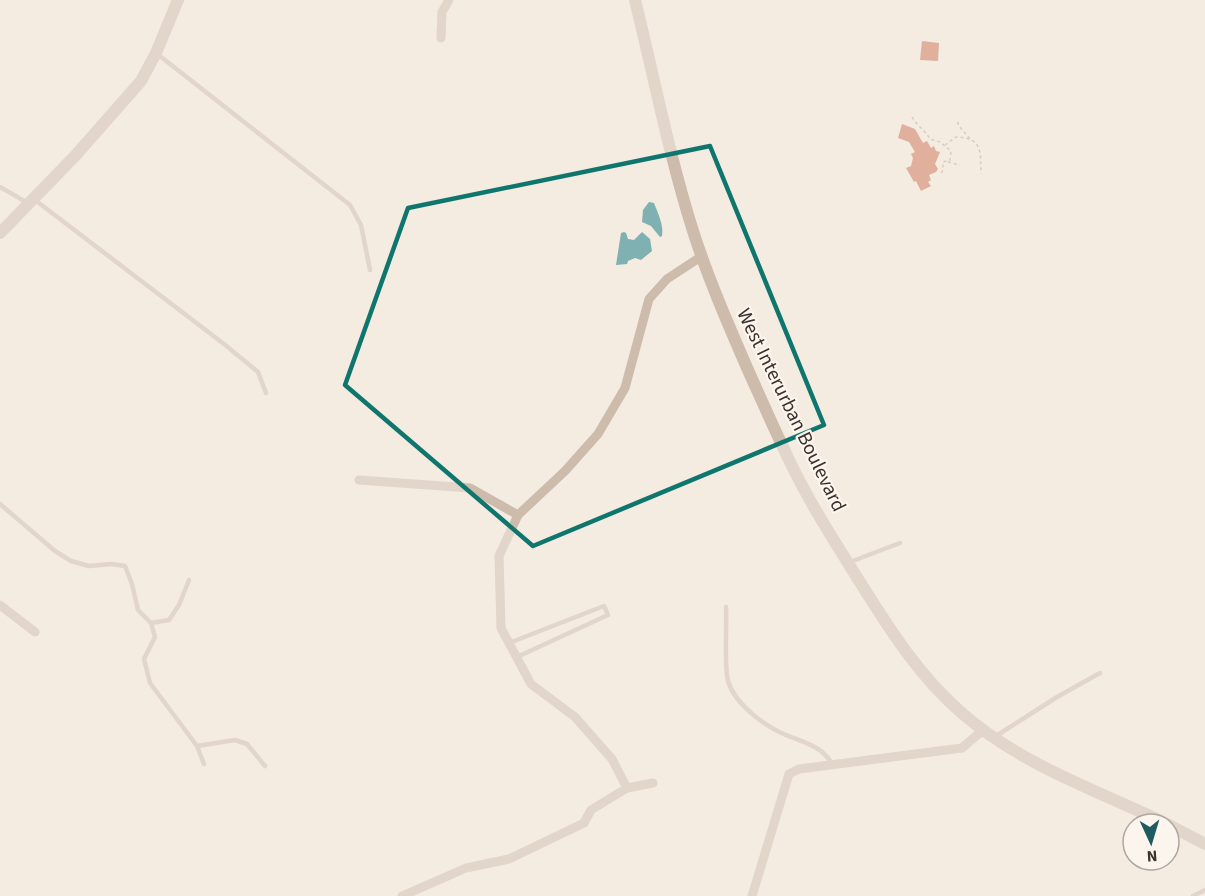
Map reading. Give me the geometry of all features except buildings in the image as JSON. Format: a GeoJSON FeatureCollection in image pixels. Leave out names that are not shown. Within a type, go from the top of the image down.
{"type":"FeatureCollection","features":[{"type":"Feature","properties":{"kind":"street"},"geometry":{"type":"LineString","coordinates":[[441,38],[442,12],[449,0]]}},
{"type":"Feature","properties":{"kind":"street","name":"West Interurban Boulevard"},"geometry":{"type":"LineString","coordinates":[[635,0],[679,180],[721,309],[791,465],[848,563],[907,653],[932,685],[963,714],[993,738],[1066,780],[1140,812]]}},
{"type":"Feature","properties":{"kind":"street"},"geometry":{"type":"LineString","coordinates":[[0,233],[75,156],[141,81],[156,53],[177,1]]}},
{"type":"Feature","properties":{"kind":"street"},"geometry":{"type":"LineString","coordinates":[[627,788],[612,759],[574,717],[531,684],[501,628],[499,556],[518,515],[566,471],[598,434],[625,388],[649,299],[667,279],[702,256]]}},
{"type":"Feature","properties":{"kind":"street"},"geometry":{"type":"LineString","coordinates":[[359,480],[470,488],[518,515]]}},
{"type":"Feature","properties":{"kind":"street"},"geometry":{"type":"LineString","coordinates":[[0,605],[35,632]]}},
{"type":"Feature","properties":{"kind":"street"},"geometry":{"type":"LineString","coordinates":[[752,896],[789,774],[799,769],[832,764],[962,748],[983,730]]}},
{"type":"Feature","properties":{"kind":"street"},"geometry":{"type":"LineString","coordinates":[[402,896],[466,868],[509,859],[584,823],[591,810],[627,788],[653,783]]}},
{"type":"Feature","properties":{"kind":"street","name":"West Interurban Boulevard"},"geometry":{"type":"LineString","coordinates":[[1181,831],[1205,844]]}},
{"type":"Feature","properties":{"kind":"lane"},"geometry":{"type":"LineString","coordinates":[[156,53],[350,205],[361,225],[370,270]]}},
{"type":"Feature","properties":{"kind":"lane"},"geometry":{"type":"LineString","coordinates":[[0,188],[31,201],[233,351],[258,372],[266,393]]}},
{"type":"Feature","properties":{"kind":"lane"},"geometry":{"type":"LineString","coordinates":[[0,504],[55,551],[71,561],[89,566],[111,564],[125,566],[138,610],[151,623],[155,637],[144,659],[150,683],[197,746],[204,764]]}},
{"type":"Feature","properties":{"kind":"lane"},"geometry":{"type":"LineString","coordinates":[[848,563],[900,543]]}},
{"type":"Feature","properties":{"kind":"lane"},"geometry":{"type":"LineString","coordinates":[[151,623],[169,620],[179,605],[189,580]]}},
{"type":"Feature","properties":{"kind":"lane"},"geometry":{"type":"LineString","coordinates":[[509,643],[604,606],[608,615],[517,657]]}},
{"type":"Feature","properties":{"kind":"lane"},"geometry":{"type":"LineString","coordinates":[[726,608],[727,680],[734,693],[756,718],[783,735],[812,745],[826,753],[832,764]]}},
{"type":"Feature","properties":{"kind":"lane"},"geometry":{"type":"LineString","coordinates":[[993,738],[1100,673]]}},
{"type":"Feature","properties":{"kind":"lane"},"geometry":{"type":"LineString","coordinates":[[197,746],[235,740],[247,744],[265,766]]}},
{"type":"Feature","properties":{"kind":"lane"},"geometry":{"type":"LineString","coordinates":[[1193,896],[1205,890]]}},
{"type":"Feature","properties":{"kind":"path"},"geometry":{"type":"LineString","coordinates":[[912,117],[916,126],[927,133],[930,140],[940,141],[951,152],[948,162]]}},
{"type":"Feature","properties":{"kind":"path"},"geometry":{"type":"LineString","coordinates":[[958,122],[958,125],[976,143],[981,153],[981,174]]}},
{"type":"Feature","properties":{"kind":"path"},"geometry":{"type":"LineString","coordinates":[[945,145],[956,137],[971,140]]}},
{"type":"Feature","properties":{"kind":"path"},"geometry":{"type":"LineString","coordinates":[[940,176],[944,170],[943,162],[960,165]]}},
{"type":"Feature","properties":{"kind":"highlighted area"},"geometry":{"type":"Polygon","coordinates":[[[710,146],[824,425],[533,546],[345,385],[408,208],[710,146]]]}},
{"type":"Feature","properties":{"kind":"water"},"geometry":{"type":"Polygon","coordinates":[[[649,202],[654,203],[660,220],[662,236],[660,237],[651,226],[642,222],[643,210],[649,202]]]}},
{"type":"Feature","properties":{"kind":"water"},"geometry":{"type":"Polygon","coordinates":[[[624,232],[628,239],[634,240],[642,232],[650,239],[652,251],[641,260],[635,258],[627,264],[616,265],[621,233],[624,232]]]}}]}
